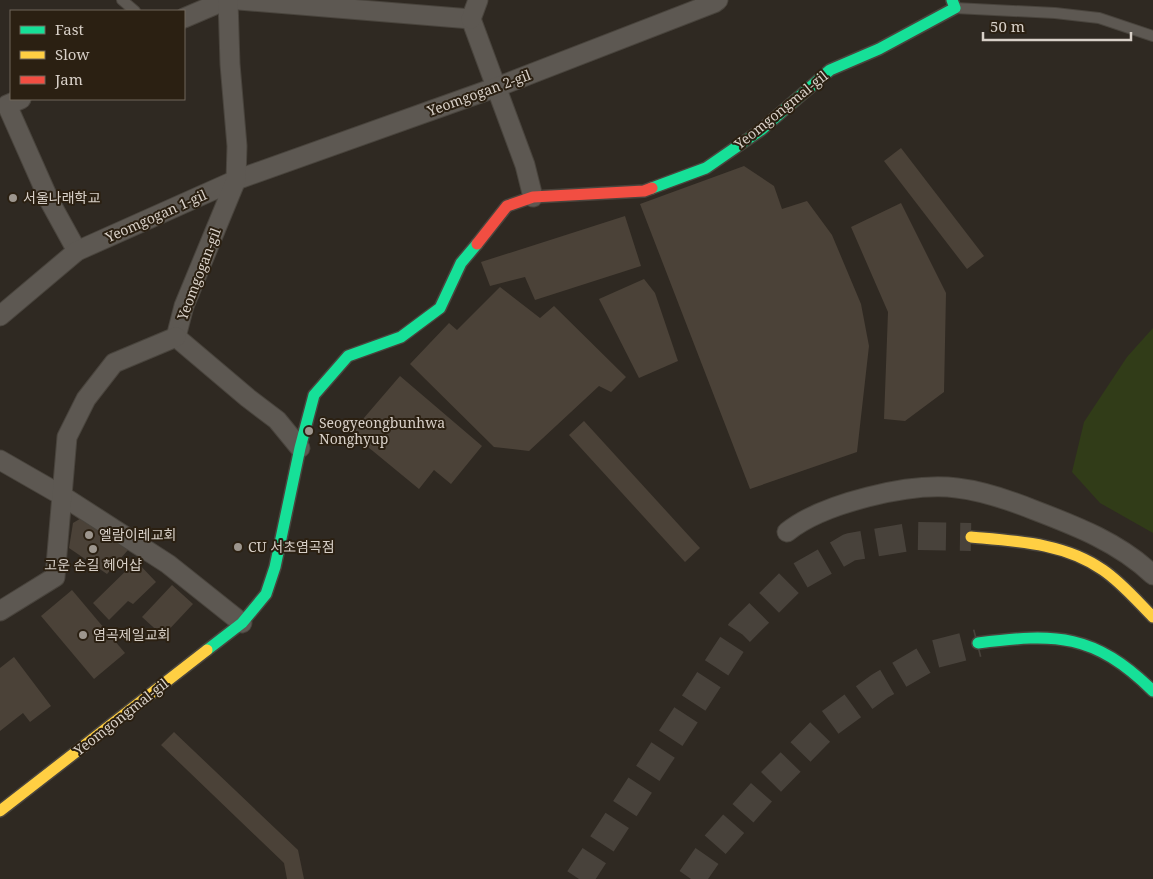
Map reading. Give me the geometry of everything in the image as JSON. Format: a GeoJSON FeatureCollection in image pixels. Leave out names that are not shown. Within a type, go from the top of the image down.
{"type":"FeatureCollection","features":[{"type":"Feature","properties":{"kind":"street","name":"Yeomgogan-gil"},"geometry":{"type":"LineString","coordinates":[[0,611],[55,577],[67,437],[86,399],[114,363],[176,337],[184,306],[236,180],[237,146],[227,0],[185,18]]}},
{"type":"Feature","properties":{"kind":"street"},"geometry":{"type":"LineString","coordinates":[[239,0],[471,19]]}},
{"type":"Feature","properties":{"kind":"street"},"geometry":{"type":"LineString","coordinates":[[478,0],[471,19],[525,165],[533,197]]}},
{"type":"Feature","properties":{"kind":"street","name":"Yeomgogan 2-gil"},"geometry":{"type":"LineString","coordinates":[[236,180],[497,87],[718,0]]}},
{"type":"Feature","properties":{"kind":"street","name":"Yeomgongmal-gil"},"geometry":{"type":"LineString","coordinates":[[0,811],[242,622],[266,594],[275,567],[300,448],[314,395],[348,356],[401,337],[440,308],[461,264],[507,206],[533,197],[644,191],[706,168],[761,130],[830,70],[880,49],[953,4]]}},
{"type":"Feature","properties":{"kind":"street"},"geometry":{"type":"LineString","coordinates":[[14,102],[50,202],[76,251]]}},
{"type":"Feature","properties":{"kind":"street","name":"Yeomgogan 1-gil"},"geometry":{"type":"LineString","coordinates":[[0,316],[76,251],[236,180]]}},
{"type":"Feature","properties":{"kind":"street"},"geometry":{"type":"LineString","coordinates":[[176,337],[277,420],[300,448]]}},
{"type":"Feature","properties":{"kind":"street"},"geometry":{"type":"LineString","coordinates":[[0,460],[61,495],[168,564],[242,622]]}},
{"type":"Feature","properties":{"kind":"street"},"geometry":{"type":"LineString","coordinates":[[787,532],[798,523],[854,501],[909,488],[956,488],[1000,497],[1056,518],[1108,541],[1153,575]]}},
{"type":"Feature","properties":{"kind":"street"},"geometry":{"type":"LineString","coordinates":[[971,537],[1022,542],[1065,551],[1096,565],[1121,584],[1153,617]]}},
{"type":"Feature","properties":{"kind":"street"},"geometry":{"type":"LineString","coordinates":[[978,643],[1030,637],[1054,638],[1082,644],[1110,655],[1134,672],[1153,691]]}},
{"type":"Feature","properties":{"kind":"lane"},"geometry":{"type":"LineString","coordinates":[[122,0],[134,10]]}},
{"type":"Feature","properties":{"kind":"lane"},"geometry":{"type":"LineString","coordinates":[[953,4],[1099,18],[1153,36]]}},
{"type":"Feature","properties":{"kind":"green space"},"geometry":{"type":"Polygon","coordinates":[[[1153,328],[1153,533],[1100,503],[1072,472],[1084,422],[1127,357],[1153,328]]]}},
{"type":"Feature","properties":{"kind":"building"},"geometry":{"type":"Polygon","coordinates":[[[901,148],[984,256],[967,269],[884,161],[901,148]]]}},
{"type":"Feature","properties":{"kind":"building"},"geometry":{"type":"Polygon","coordinates":[[[744,166],[774,186],[782,209],[807,201],[832,235],[861,304],[869,346],[857,452],[750,489],[640,204],[744,166]]]}},
{"type":"Feature","properties":{"kind":"building"},"geometry":{"type":"Polygon","coordinates":[[[901,203],[946,293],[944,392],[905,421],[884,419],[888,312],[851,227],[901,203]]]}},
{"type":"Feature","properties":{"kind":"building"},"geometry":{"type":"Polygon","coordinates":[[[625,216],[641,266],[535,300],[525,277],[490,286],[481,262],[625,216]]]}},
{"type":"Feature","properties":{"kind":"building"},"geometry":{"type":"Polygon","coordinates":[[[644,279],[655,293],[678,361],[639,378],[599,299],[644,279]]]}},
{"type":"Feature","properties":{"kind":"building"},"geometry":{"type":"Polygon","coordinates":[[[500,287],[540,318],[554,306],[626,377],[611,392],[599,386],[529,451],[494,447],[410,364],[449,323],[457,330],[500,287]]]}},
{"type":"Feature","properties":{"kind":"building"},"geometry":{"type":"Polygon","coordinates":[[[400,376],[482,446],[451,484],[434,470],[419,489],[351,433],[400,376]]]}},
{"type":"Feature","properties":{"kind":"building"},"geometry":{"type":"Polygon","coordinates":[[[584,421],[700,548],[685,562],[569,435],[584,421]]]}},
{"type":"Feature","properties":{"kind":"building","name":"엘람이레교회"},"geometry":{"type":"Polygon","coordinates":[[[83,517],[128,550],[107,574],[69,548],[73,523],[83,517]]]}},
{"type":"Feature","properties":{"kind":"building"},"geometry":{"type":"Polygon","coordinates":[[[136,561],[156,582],[133,604],[128,601],[109,620],[93,603],[136,561]]]}},
{"type":"Feature","properties":{"kind":"building"},"geometry":{"type":"Polygon","coordinates":[[[172,585],[193,604],[163,636],[142,617],[172,585]]]}},
{"type":"Feature","properties":{"kind":"building","name":"염곡제일교회"},"geometry":{"type":"Polygon","coordinates":[[[72,590],[125,653],[94,679],[41,616],[72,590]]]}},
{"type":"Feature","properties":{"kind":"building"},"geometry":{"type":"Polygon","coordinates":[[[14,657],[51,706],[30,722],[23,713],[0,731],[0,668],[14,657]]]}},
{"type":"Feature","properties":{"kind":"building"},"geometry":{"type":"Polygon","coordinates":[[[174,732],[298,850],[304,879],[287,879],[284,863],[161,745],[174,732]]]}},
{"type":"Feature","properties":{"kind":"tunnel"},"geometry":{"type":"LineString","coordinates":[[579,879],[740,632],[791,581],[850,547],[915,536],[971,537]]}},
{"type":"Feature","properties":{"kind":"tunnel"},"geometry":{"type":"LineString","coordinates":[[691,879],[714,846],[766,787],[828,724],[880,686],[935,654],[978,643]]}},
{"type":"Feature","properties":{"kind":"traffic: fast"},"geometry":{"type":"LineString","coordinates":[[652,188],[706,168],[761,130],[830,70],[879,49],[955,8],[952,0]]}},
{"type":"Feature","properties":{"kind":"traffic: fast"},"geometry":{"type":"LineString","coordinates":[[207,650],[242,623],[266,594],[275,567],[300,448],[314,395],[348,356],[401,337],[440,308],[461,263],[477,244]]}},
{"type":"Feature","properties":{"kind":"traffic: fast"},"geometry":{"type":"LineString","coordinates":[[978,643],[1030,638],[1052,638],[1073,641],[1112,658],[1132,672],[1153,691]]}},
{"type":"Feature","properties":{"kind":"traffic: slow"},"geometry":{"type":"LineString","coordinates":[[971,537],[1023,542],[1073,554],[1110,575],[1153,617]]}},
{"type":"Feature","properties":{"kind":"traffic: slow"},"geometry":{"type":"LineString","coordinates":[[0,811],[207,650]]}},
{"type":"Feature","properties":{"kind":"traffic: jam"},"geometry":{"type":"LineString","coordinates":[[477,244],[507,206],[533,197],[644,191],[652,188]]}},
{"type":"Feature","properties":{"kind":"place","name":"서울나래학교"},"geometry":{"type":"Point","coordinates":[13,198]}},
{"type":"Feature","properties":{"kind":"place","name":"Seogyeongbunhwa Nonghyup"},"geometry":{"type":"Point","coordinates":[309,431]}},
{"type":"Feature","properties":{"kind":"place","name":"엘람이레교회"},"geometry":{"type":"Point","coordinates":[89,535]}},
{"type":"Feature","properties":{"kind":"place","name":"CU 서초염곡점"},"geometry":{"type":"Point","coordinates":[238,547]}},
{"type":"Feature","properties":{"kind":"place","name":"고운 손길 헤어샵"},"geometry":{"type":"Point","coordinates":[93,549]}},
{"type":"Feature","properties":{"kind":"place","name":"염곡제일교회"},"geometry":{"type":"Point","coordinates":[83,635]}}]}
